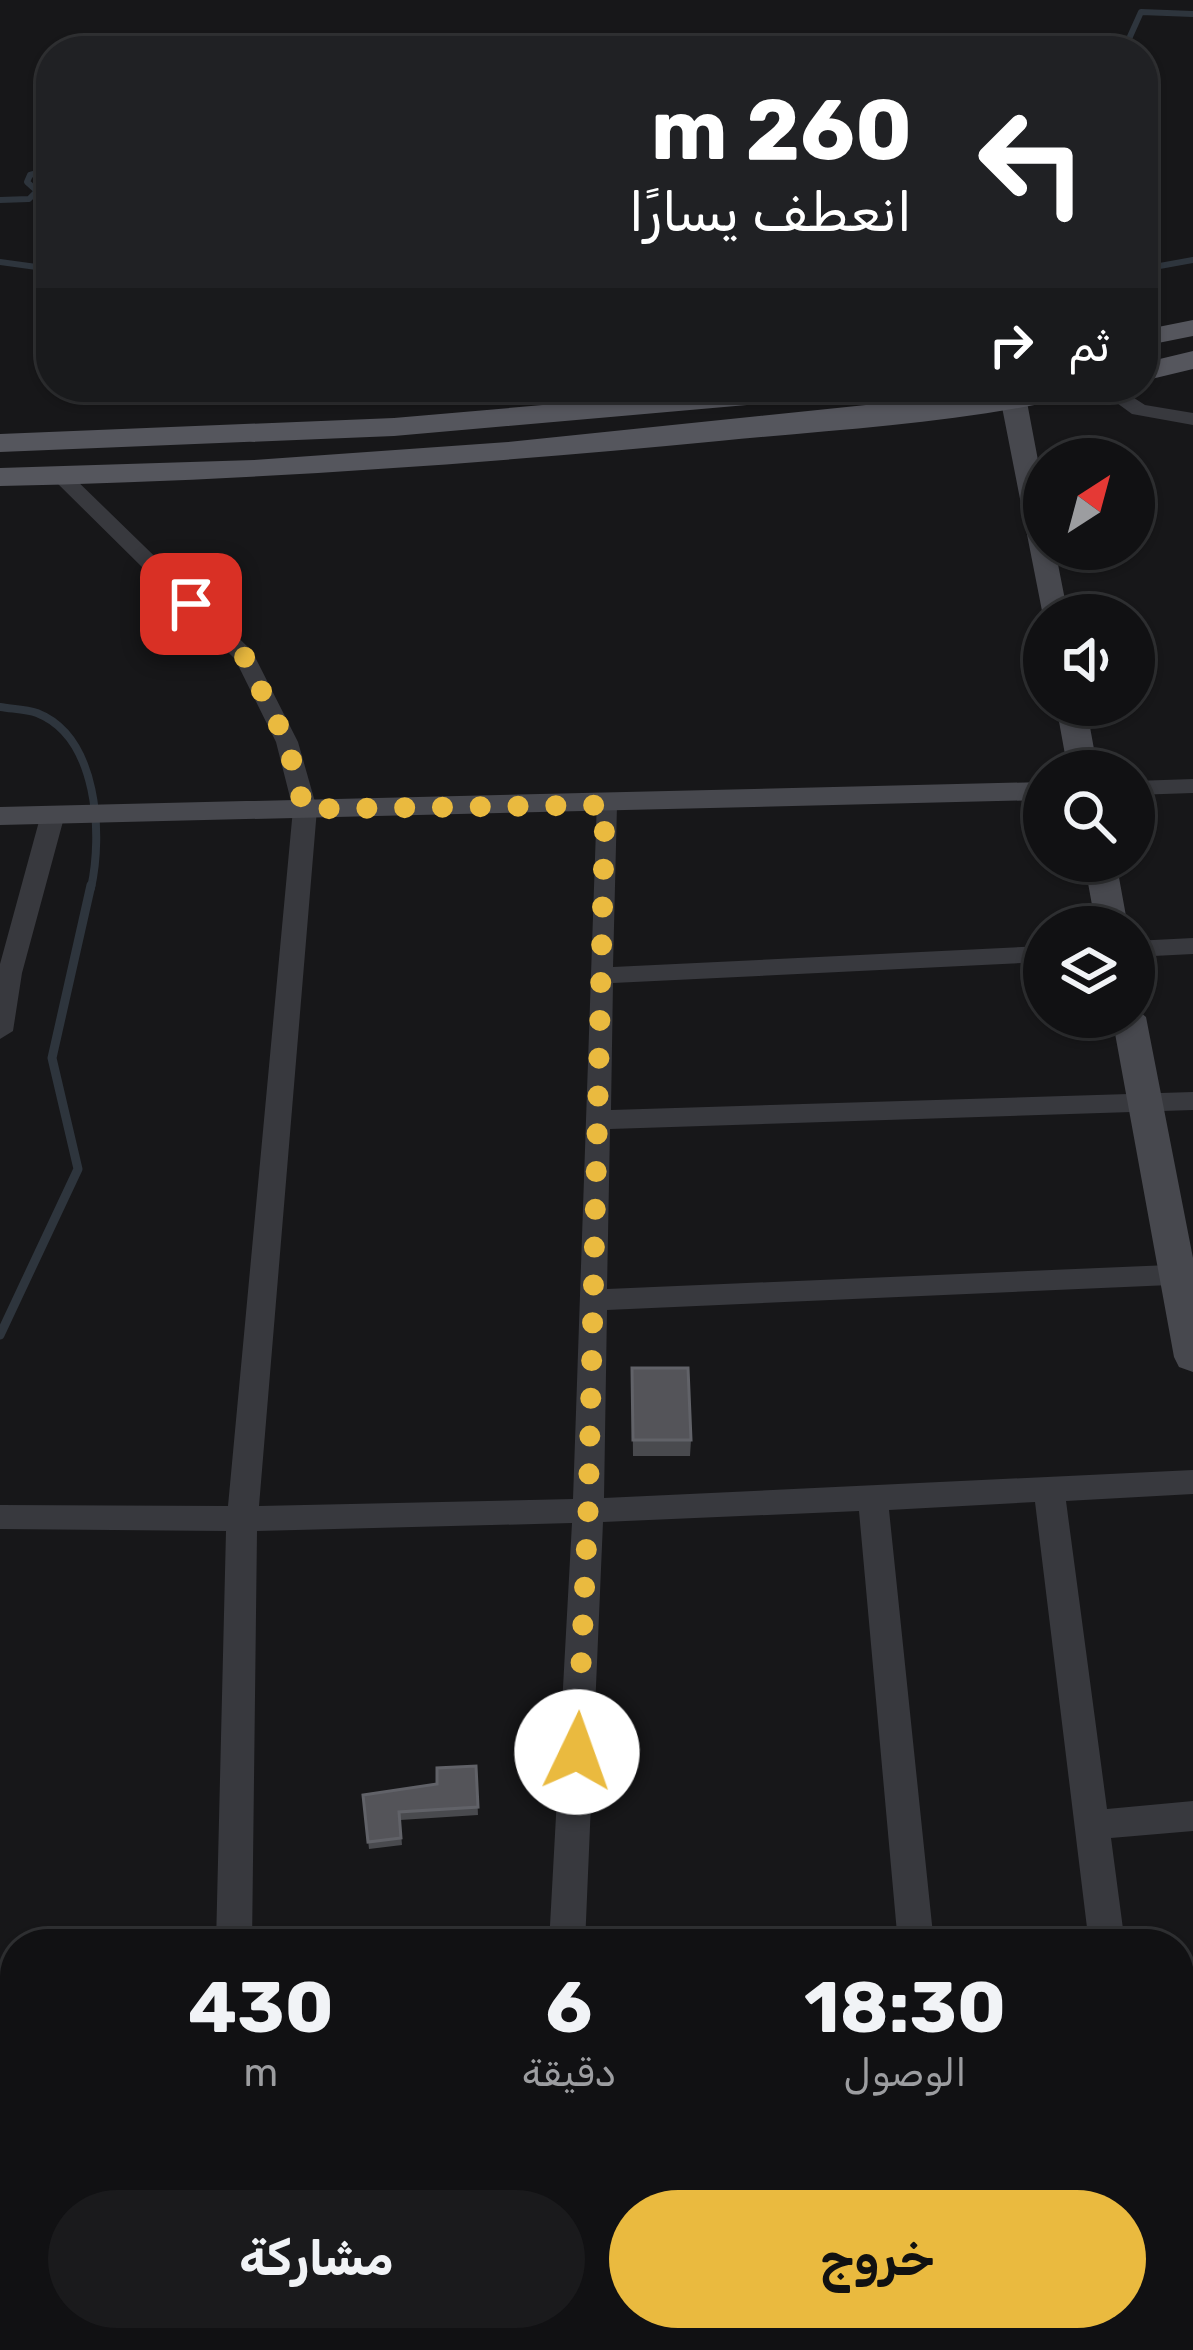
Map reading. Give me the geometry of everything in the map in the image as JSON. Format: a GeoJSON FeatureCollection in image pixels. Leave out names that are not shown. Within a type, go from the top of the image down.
{"type":"FeatureCollection","features":[{"type":"Feature","properties":{"kind":"main road"},"geometry":{"type":"LineString","coordinates":[[1158,335],[1193,328]]}},
{"type":"Feature","properties":{"kind":"main road"},"geometry":{"type":"LineString","coordinates":[[1158,368],[1193,360]]}},
{"type":"Feature","properties":{"kind":"main road"},"geometry":{"type":"LineString","coordinates":[[0,443],[394,427],[678,402]]}},
{"type":"Feature","properties":{"kind":"main road"},"geometry":{"type":"LineString","coordinates":[[0,477],[592,446],[1014,402]]}},
{"type":"Feature","properties":{"kind":"street"},"geometry":{"type":"LineString","coordinates":[[1014,402],[1050,594]]}},
{"type":"Feature","properties":{"kind":"street"},"geometry":{"type":"LineString","coordinates":[[1127,402],[1139,410],[1193,419]]}},
{"type":"Feature","properties":{"kind":"street"},"geometry":{"type":"LineString","coordinates":[[62,476],[244,656],[287,742],[304,809],[242,1522],[234,1929]]}},
{"type":"Feature","properties":{"kind":"street"},"geometry":{"type":"LineString","coordinates":[[1155,787],[1193,786]]}},
{"type":"Feature","properties":{"kind":"street"},"geometry":{"type":"LineString","coordinates":[[0,816],[1023,792]]}},
{"type":"Feature","properties":{"kind":"street"},"geometry":{"type":"LineString","coordinates":[[568,1929],[588,1513],[605,805]]}},
{"type":"Feature","properties":{"kind":"street"},"geometry":{"type":"LineString","coordinates":[[0,1031],[5,973],[63,814]]}},
{"type":"Feature","properties":{"kind":"street"},"geometry":{"type":"LineString","coordinates":[[1155,948],[1193,946]]}},
{"type":"Feature","properties":{"kind":"street"},"geometry":{"type":"LineString","coordinates":[[601,976],[1023,955]]}},
{"type":"Feature","properties":{"kind":"street"},"geometry":{"type":"LineString","coordinates":[[1133,1038],[1185,1274],[1193,1358]]}},
{"type":"Feature","properties":{"kind":"street"},"geometry":{"type":"LineString","coordinates":[[598,1120],[1193,1101]]}},
{"type":"Feature","properties":{"kind":"street"},"geometry":{"type":"LineString","coordinates":[[594,1300],[1185,1274]]}},
{"type":"Feature","properties":{"kind":"street"},"geometry":{"type":"LineString","coordinates":[[0,1517],[242,1522],[588,1513],[1193,1482]]}},
{"type":"Feature","properties":{"kind":"street"},"geometry":{"type":"LineString","coordinates":[[1049,1489],[1106,1929]]}},
{"type":"Feature","properties":{"kind":"street"},"geometry":{"type":"LineString","coordinates":[[873,1498],[915,1929]]}},
{"type":"Feature","properties":{"kind":"street"},"geometry":{"type":"LineString","coordinates":[[1092,1826],[1193,1816]]}},
{"type":"Feature","properties":{"kind":"building"},"geometry":{"type":"Polygon","coordinates":[[[632,1368],[688,1368],[691,1440],[633,1440],[632,1368]]]}},
{"type":"Feature","properties":{"kind":"building"},"geometry":{"type":"Polygon","coordinates":[[[476,1766],[478,1807],[399,1812],[401,1838],[368,1842],[363,1795],[437,1784],[437,1768],[476,1766]]]}},
{"type":"Feature","properties":{"kind":"waterway"},"geometry":{"type":"LineString","coordinates":[[1130,36],[1141,12],[1193,14]]}},
{"type":"Feature","properties":{"kind":"waterway"},"geometry":{"type":"LineString","coordinates":[[36,173],[27,182],[36,190]]}},
{"type":"Feature","properties":{"kind":"waterway"},"geometry":{"type":"LineString","coordinates":[[0,200],[29,199],[36,192]]}},
{"type":"Feature","properties":{"kind":"waterway"},"geometry":{"type":"LineString","coordinates":[[1158,266],[1193,260]]}},
{"type":"Feature","properties":{"kind":"waterway"},"geometry":{"type":"LineString","coordinates":[[0,262],[36,267]]}},
{"type":"Feature","properties":{"kind":"waterway"},"geometry":{"type":"LineString","coordinates":[[0,707],[37,713],[73,743],[84,765],[95,815],[91,888]]}},
{"type":"Feature","properties":{"kind":"waterway"},"geometry":{"type":"LineString","coordinates":[[0,1335],[78,1169],[52,1058],[91,885]]}},
{"type":"Feature","properties":{"kind":"route"},"geometry":{"type":"LineString","coordinates":[[191,604],[244,656],[287,742],[304,809],[605,805],[588,1513],[577,1752]]}}]}
